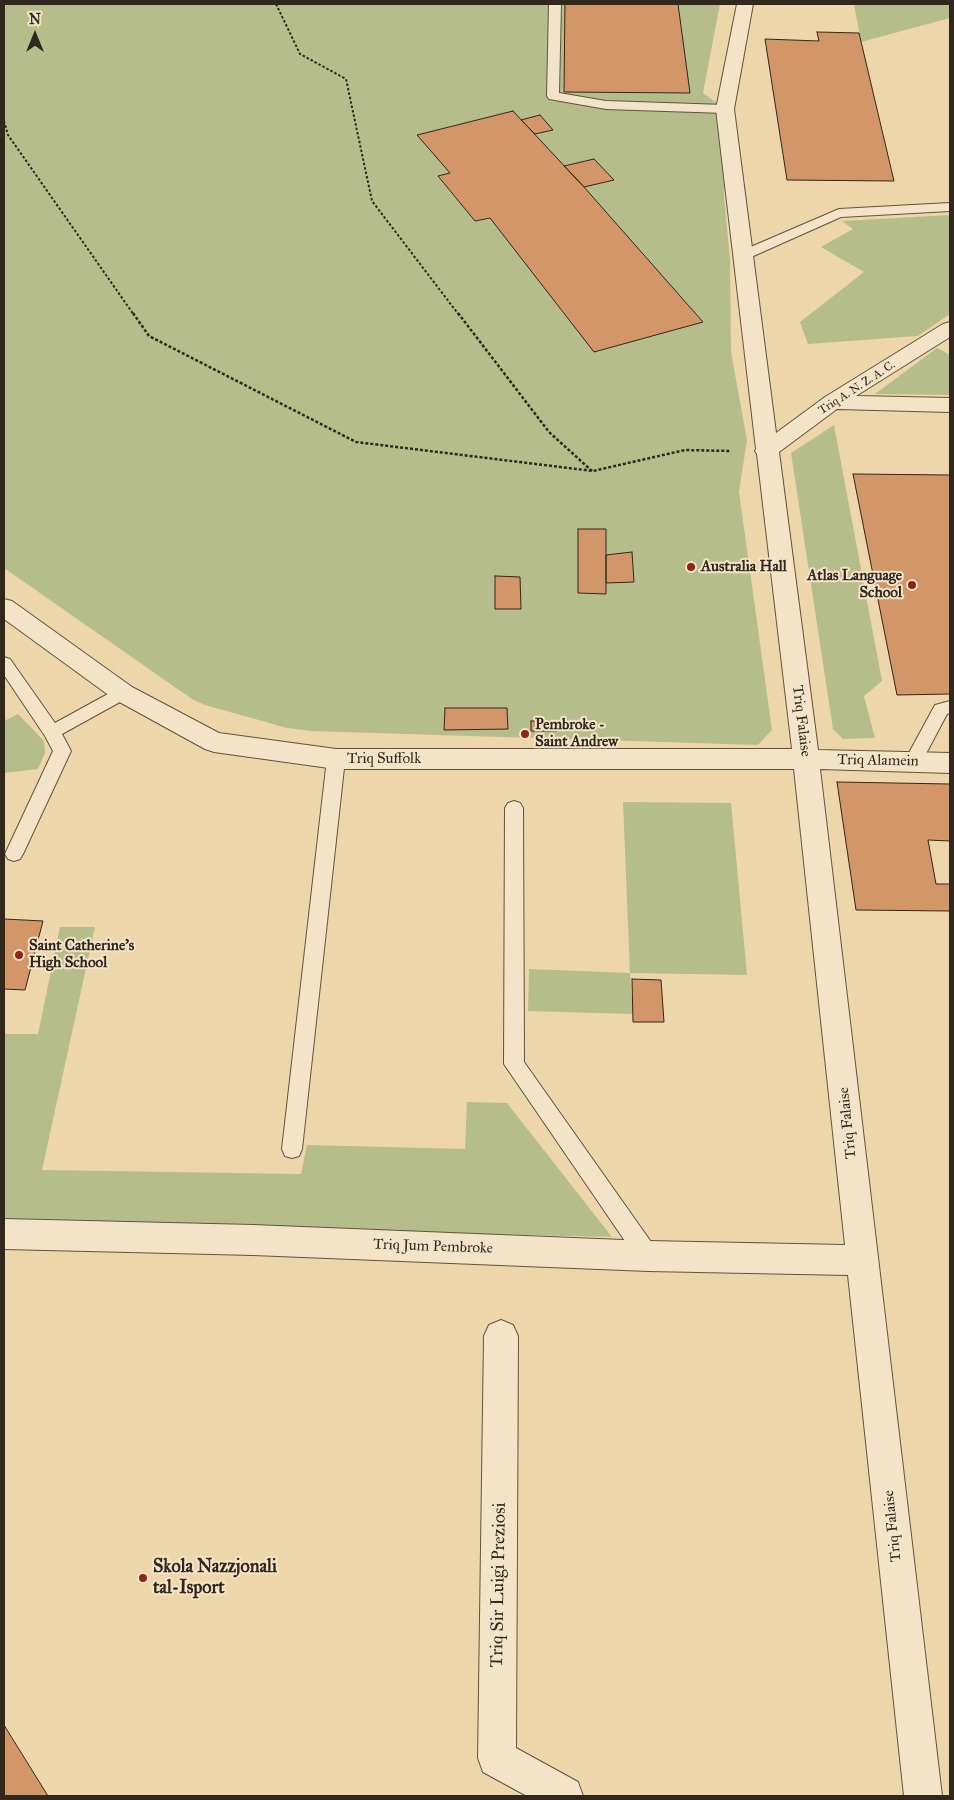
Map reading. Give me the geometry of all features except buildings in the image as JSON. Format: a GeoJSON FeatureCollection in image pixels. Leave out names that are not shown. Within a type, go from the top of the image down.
{"type":"FeatureCollection","features":[{"type":"Feature","properties":{"kind":"street","name":"Triq Falaise"},"geometry":{"type":"LineString","coordinates":[[745,4],[725,109],[766,451],[806,759],[923,1796]]}},
{"type":"Feature","properties":{"kind":"street","name":"Triq A. N. Z. A. C."},"geometry":{"type":"LineString","coordinates":[[766,451],[832,402],[950,328]]}},
{"type":"Feature","properties":{"kind":"street"},"geometry":{"type":"LineString","coordinates":[[832,402],[950,405]]}},
{"type":"Feature","properties":{"kind":"street","name":"Triq Suffolk"},"geometry":{"type":"LineString","coordinates":[[4,607],[124,692],[214,742],[336,759],[806,759]]}},
{"type":"Feature","properties":{"kind":"street","name":"Triq Alamein"},"geometry":{"type":"LineString","coordinates":[[806,759],[950,763]]}},
{"type":"Feature","properties":{"kind":"street","name":"Triq Jum Pembroke"},"geometry":{"type":"LineString","coordinates":[[4,1234],[253,1240],[648,1256],[863,1260]]}},
{"type":"Feature","properties":{"kind":"street","name":"Triq Sir Luigi Preziosi"},"geometry":{"type":"LineString","coordinates":[[501,1336],[498,1758],[564,1796]]}},
{"type":"Feature","properties":{"kind":"lane"},"geometry":{"type":"LineString","coordinates":[[555,4],[553,96],[606,105],[725,109]]}},
{"type":"Feature","properties":{"kind":"lane"},"geometry":{"type":"LineString","coordinates":[[744,255],[839,213],[950,207]]}},
{"type":"Feature","properties":{"kind":"lane"},"geometry":{"type":"LineString","coordinates":[[4,663],[52,732],[62,751],[14,854]]}},
{"type":"Feature","properties":{"kind":"lane"},"geometry":{"type":"LineString","coordinates":[[52,732],[124,692]]}},
{"type":"Feature","properties":{"kind":"lane"},"geometry":{"type":"LineString","coordinates":[[913,762],[941,709],[950,707]]}},
{"type":"Feature","properties":{"kind":"lane"},"geometry":{"type":"LineString","coordinates":[[292,1149],[336,759]]}},
{"type":"Feature","properties":{"kind":"lane"},"geometry":{"type":"LineString","coordinates":[[514,808],[514,1064],[648,1256]]}},
{"type":"Feature","properties":{"kind":"path"},"geometry":{"type":"LineString","coordinates":[[276,4],[300,54],[346,79],[372,201],[549,432],[593,471]]}},
{"type":"Feature","properties":{"kind":"path"},"geometry":{"type":"LineString","coordinates":[[4,121],[8,135],[148,336],[356,442],[593,471],[685,450],[766,451]]}},
{"type":"Feature","properties":{"kind":"green space"},"geometry":{"type":"Polygon","coordinates":[[[4,4],[720,4],[703,93],[725,109],[724,195],[730,260],[731,352],[747,440],[739,492],[772,730],[758,745],[311,731],[287,728],[205,705],[192,699],[4,568],[4,4]]]}},
{"type":"Feature","properties":{"kind":"green space"},"geometry":{"type":"Polygon","coordinates":[[[854,4],[950,4],[950,18],[861,42],[854,4]]]}},
{"type":"Feature","properties":{"kind":"green space"},"geometry":{"type":"Polygon","coordinates":[[[950,215],[950,314],[918,336],[808,344],[800,322],[864,272],[821,247],[853,229],[842,221],[950,215]]]}},
{"type":"Feature","properties":{"kind":"green space"},"geometry":{"type":"Polygon","coordinates":[[[937,348],[950,355],[950,395],[875,394],[937,348]]]}},
{"type":"Feature","properties":{"kind":"green space"},"geometry":{"type":"Polygon","coordinates":[[[834,425],[882,681],[864,696],[875,738],[843,739],[833,729],[791,453],[834,425]]]}},
{"type":"Feature","properties":{"kind":"green space"},"geometry":{"type":"Polygon","coordinates":[[[18,714],[44,741],[45,753],[38,769],[4,773],[4,721],[18,714]]]}},
{"type":"Feature","properties":{"kind":"green space"},"geometry":{"type":"Polygon","coordinates":[[[623,802],[731,803],[747,975],[630,973],[623,802]]]}},
{"type":"Feature","properties":{"kind":"green space"},"geometry":{"type":"Polygon","coordinates":[[[60,927],[95,927],[42,1170],[301,1174],[307,1145],[465,1149],[467,1102],[507,1103],[612,1237],[4,1223],[4,1034],[38,1034],[60,927]]]}},
{"type":"Feature","properties":{"kind":"green space"},"geometry":{"type":"Polygon","coordinates":[[[529,969],[630,973],[633,1014],[528,1011],[529,969]]]}},
{"type":"Feature","properties":{"kind":"place","name":"Australia Hall"},"geometry":{"type":"Point","coordinates":[691,567]}},
{"type":"Feature","properties":{"kind":"place","name":"Atlas Language School"},"geometry":{"type":"Point","coordinates":[912,585]}},
{"type":"Feature","properties":{"kind":"place","name":"Pembroke - Saint Andrew"},"geometry":{"type":"Point","coordinates":[525,734]}},
{"type":"Feature","properties":{"kind":"place","name":"Saint Catherine's High School"},"geometry":{"type":"Point","coordinates":[19,955]}},
{"type":"Feature","properties":{"kind":"place","name":"Skola Nazzjonali tal-Isport"},"geometry":{"type":"Point","coordinates":[143,1578]}}]}
